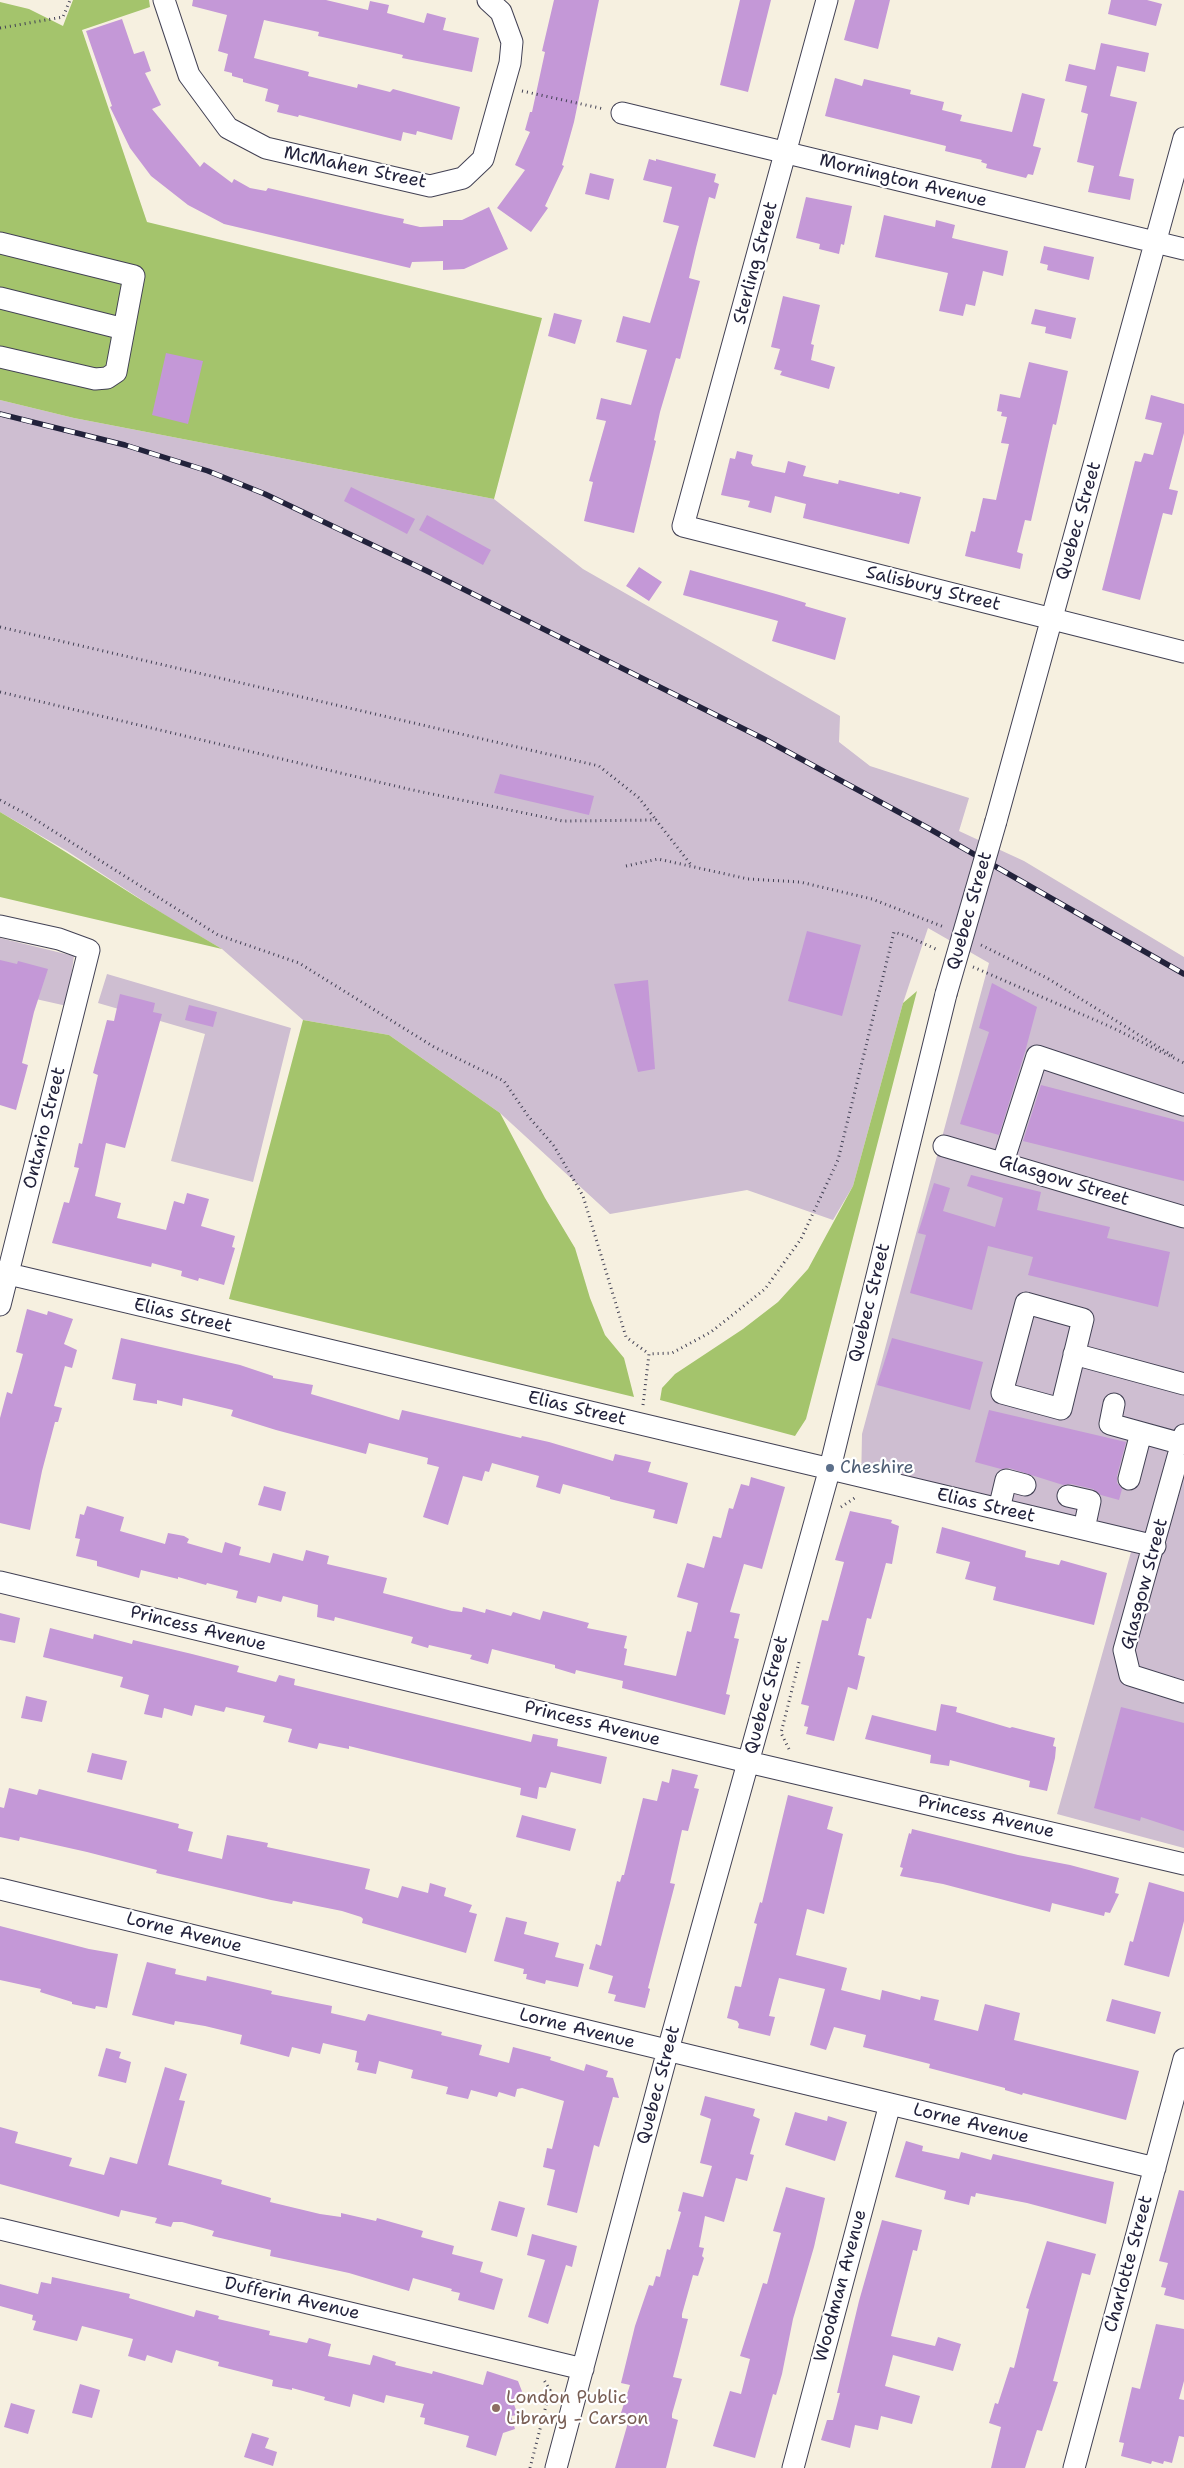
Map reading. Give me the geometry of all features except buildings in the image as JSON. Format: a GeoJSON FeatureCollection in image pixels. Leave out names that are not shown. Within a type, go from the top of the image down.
{"type":"FeatureCollection","features":[{"type":"Feature","properties":{"kind":"street","name":"McMahen Street"},"geometry":{"type":"LineString","coordinates":[[164,0],[190,75],[228,128],[266,148],[430,186],[464,178],[483,159],[510,63],[512,42],[501,12],[488,0]]}},
{"type":"Feature","properties":{"kind":"street","name":"Sterling Street"},"geometry":{"type":"LineString","coordinates":[[683,526],[827,0]]}},
{"type":"Feature","properties":{"kind":"street","name":"Mornington Avenue"},"geometry":{"type":"LineString","coordinates":[[622,113],[1184,249]]}},
{"type":"Feature","properties":{"kind":"street","name":"Quebec Street"},"geometry":{"type":"LineString","coordinates":[[556,2468],[668,2050],[830,1468],[946,994],[1157,242],[1184,138]]}},
{"type":"Feature","properties":{"kind":"street"},"geometry":{"type":"LineString","coordinates":[[0,243],[134,276],[116,372],[107,378],[95,379],[0,356]]}},
{"type":"Feature","properties":{"kind":"street"},"geometry":{"type":"LineString","coordinates":[[0,298],[124,329]]}},
{"type":"Feature","properties":{"kind":"street","name":"Salisbury Street"},"geometry":{"type":"LineString","coordinates":[[683,526],[1184,652]]}},
{"type":"Feature","properties":{"kind":"street","name":"Ontario Street"},"geometry":{"type":"LineString","coordinates":[[0,926],[59,939],[89,950],[4,1273],[0,1305]]}},
{"type":"Feature","properties":{"kind":"street"},"geometry":{"type":"LineString","coordinates":[[1003,1162],[1037,1056],[1184,1105]]}},
{"type":"Feature","properties":{"kind":"street","name":"Glasgow Street"},"geometry":{"type":"LineString","coordinates":[[944,1146],[1184,1217]]}},
{"type":"Feature","properties":{"kind":"street","name":"Elias Street"},"geometry":{"type":"LineString","coordinates":[[4,1273],[1155,1546]]}},
{"type":"Feature","properties":{"kind":"street"},"geometry":{"type":"LineString","coordinates":[[1026,1303],[1083,1319],[1074,1354],[1061,1409],[1002,1393],[1026,1303]]}},
{"type":"Feature","properties":{"kind":"street"},"geometry":{"type":"LineString","coordinates":[[1074,1354],[1184,1384]]}},
{"type":"Feature","properties":{"kind":"street"},"geometry":{"type":"LineString","coordinates":[[1114,1404],[1110,1424],[1141,1433],[1183,1440]]}},
{"type":"Feature","properties":{"kind":"street"},"geometry":{"type":"LineString","coordinates":[[1129,1479],[1141,1433]]}},
{"type":"Feature","properties":{"kind":"street","name":"Glasgow Street"},"geometry":{"type":"LineString","coordinates":[[1183,1440],[1155,1546],[1124,1650],[1130,1675],[1184,1692]]}},
{"type":"Feature","properties":{"kind":"street"},"geometry":{"type":"LineString","coordinates":[[998,1509],[1006,1480],[1026,1485]]}},
{"type":"Feature","properties":{"kind":"street"},"geometry":{"type":"LineString","coordinates":[[1068,1496],[1090,1501],[1084,1529]]}},
{"type":"Feature","properties":{"kind":"street","name":"Princess Avenue"},"geometry":{"type":"LineString","coordinates":[[0,1582],[748,1762],[1184,1864]]}},
{"type":"Feature","properties":{"kind":"street","name":"Lorne Avenue"},"geometry":{"type":"LineString","coordinates":[[0,1889],[1155,2168]]}},
{"type":"Feature","properties":{"kind":"street","name":"Charlotte Street"},"geometry":{"type":"LineString","coordinates":[[1074,2468],[1184,2059]]}},
{"type":"Feature","properties":{"kind":"street","name":"Woodman Avenue"},"geometry":{"type":"LineString","coordinates":[[792,2468],[890,2104]]}},
{"type":"Feature","properties":{"kind":"street","name":"Dufferin Avenue"},"geometry":{"type":"LineString","coordinates":[[0,2229],[583,2369]]}},
{"type":"Feature","properties":{"kind":"path"},"geometry":{"type":"LineString","coordinates":[[0,28],[63,17],[70,0]]}},
{"type":"Feature","properties":{"kind":"path"},"geometry":{"type":"LineString","coordinates":[[503,87],[622,113]]}},
{"type":"Feature","properties":{"kind":"path"},"geometry":{"type":"LineString","coordinates":[[0,627],[599,766],[639,798],[692,866]]}},
{"type":"Feature","properties":{"kind":"path"},"geometry":{"type":"LineString","coordinates":[[0,692],[408,789],[563,822],[656,820]]}},
{"type":"Feature","properties":{"kind":"path"},"geometry":{"type":"LineString","coordinates":[[0,800],[28,815],[218,935],[300,963],[434,1047],[504,1081],[528,1116],[554,1146],[583,1196],[626,1337],[650,1354],[672,1353],[711,1332],[765,1289],[801,1239],[838,1160],[894,932],[942,952]]}},
{"type":"Feature","properties":{"kind":"path"},"geometry":{"type":"LineString","coordinates":[[626,866],[658,859],[748,879],[809,884],[872,899],[930,919],[946,928]]}},
{"type":"Feature","properties":{"kind":"path"},"geometry":{"type":"LineString","coordinates":[[980,945],[1047,978],[1184,1063]]}},
{"type":"Feature","properties":{"kind":"path"},"geometry":{"type":"LineString","coordinates":[[968,964],[1111,1027],[1184,1063]]}},
{"type":"Feature","properties":{"kind":"path"},"geometry":{"type":"LineString","coordinates":[[641,1424],[650,1354]]}},
{"type":"Feature","properties":{"kind":"path"},"geometry":{"type":"LineString","coordinates":[[839,1509],[858,1496]]}},
{"type":"Feature","properties":{"kind":"path"},"geometry":{"type":"LineString","coordinates":[[798,1752],[788,1749],[781,1733],[800,1659]]}},
{"type":"Feature","properties":{"kind":"path"},"geometry":{"type":"LineString","coordinates":[[530,2468],[550,2390],[542,2378]]}},
{"type":"Feature","properties":{"kind":"shaded area"},"geometry":{"type":"Polygon","coordinates":[[[0,400],[74,418],[494,499],[583,569],[840,716],[839,742],[870,766],[969,798],[959,831],[1024,861],[1184,957],[1184,1848],[1057,1814],[1131,1552],[861,1485],[862,1434],[989,963],[928,928],[903,1003],[853,1186],[833,1220],[747,1190],[610,1214],[500,1113],[389,1035],[303,1020],[222,949],[174,921],[67,851],[0,812],[0,400]]]}},
{"type":"Feature","properties":{"kind":"shaded area"},"geometry":{"type":"Polygon","coordinates":[[[0,938],[74,956],[67,1006],[0,991],[0,938]]]}},
{"type":"Feature","properties":{"kind":"shaded area"},"geometry":{"type":"Polygon","coordinates":[[[107,974],[291,1028],[253,1182],[171,1161],[205,1034],[98,1003],[107,974]]]}},
{"type":"Feature","properties":{"kind":"green space"},"geometry":{"type":"Polygon","coordinates":[[[73,0],[149,0],[150,7],[82,30],[147,222],[542,318],[494,499],[74,418],[0,400],[0,2],[29,9],[63,26],[73,0]]]}},
{"type":"Feature","properties":{"kind":"green space"},"geometry":{"type":"Polygon","coordinates":[[[0,812],[166,915],[222,949],[0,897],[0,812]]]}},
{"type":"Feature","properties":{"kind":"green space"},"geometry":{"type":"Polygon","coordinates":[[[917,991],[806,1419],[795,1436],[660,1400],[662,1388],[675,1374],[743,1329],[778,1302],[808,1269],[853,1186],[903,1003],[917,991]]]}},
{"type":"Feature","properties":{"kind":"green space"},"geometry":{"type":"Polygon","coordinates":[[[303,1020],[389,1035],[500,1113],[545,1198],[575,1248],[590,1298],[605,1335],[624,1358],[634,1397],[229,1299],[303,1020]]]}},
{"type":"Feature","properties":{"kind":"railway"},"geometry":{"type":"LineString","coordinates":[[0,414],[125,445],[208,471],[265,494],[427,571],[766,740],[928,828],[1184,974]]}},
{"type":"Feature","properties":{"kind":"place","name":"Cheshire"},"geometry":{"type":"Point","coordinates":[830,1468]}},
{"type":"Feature","properties":{"kind":"place","name":"London Public Library - Carson"},"geometry":{"type":"Point","coordinates":[496,2408]}}]}
